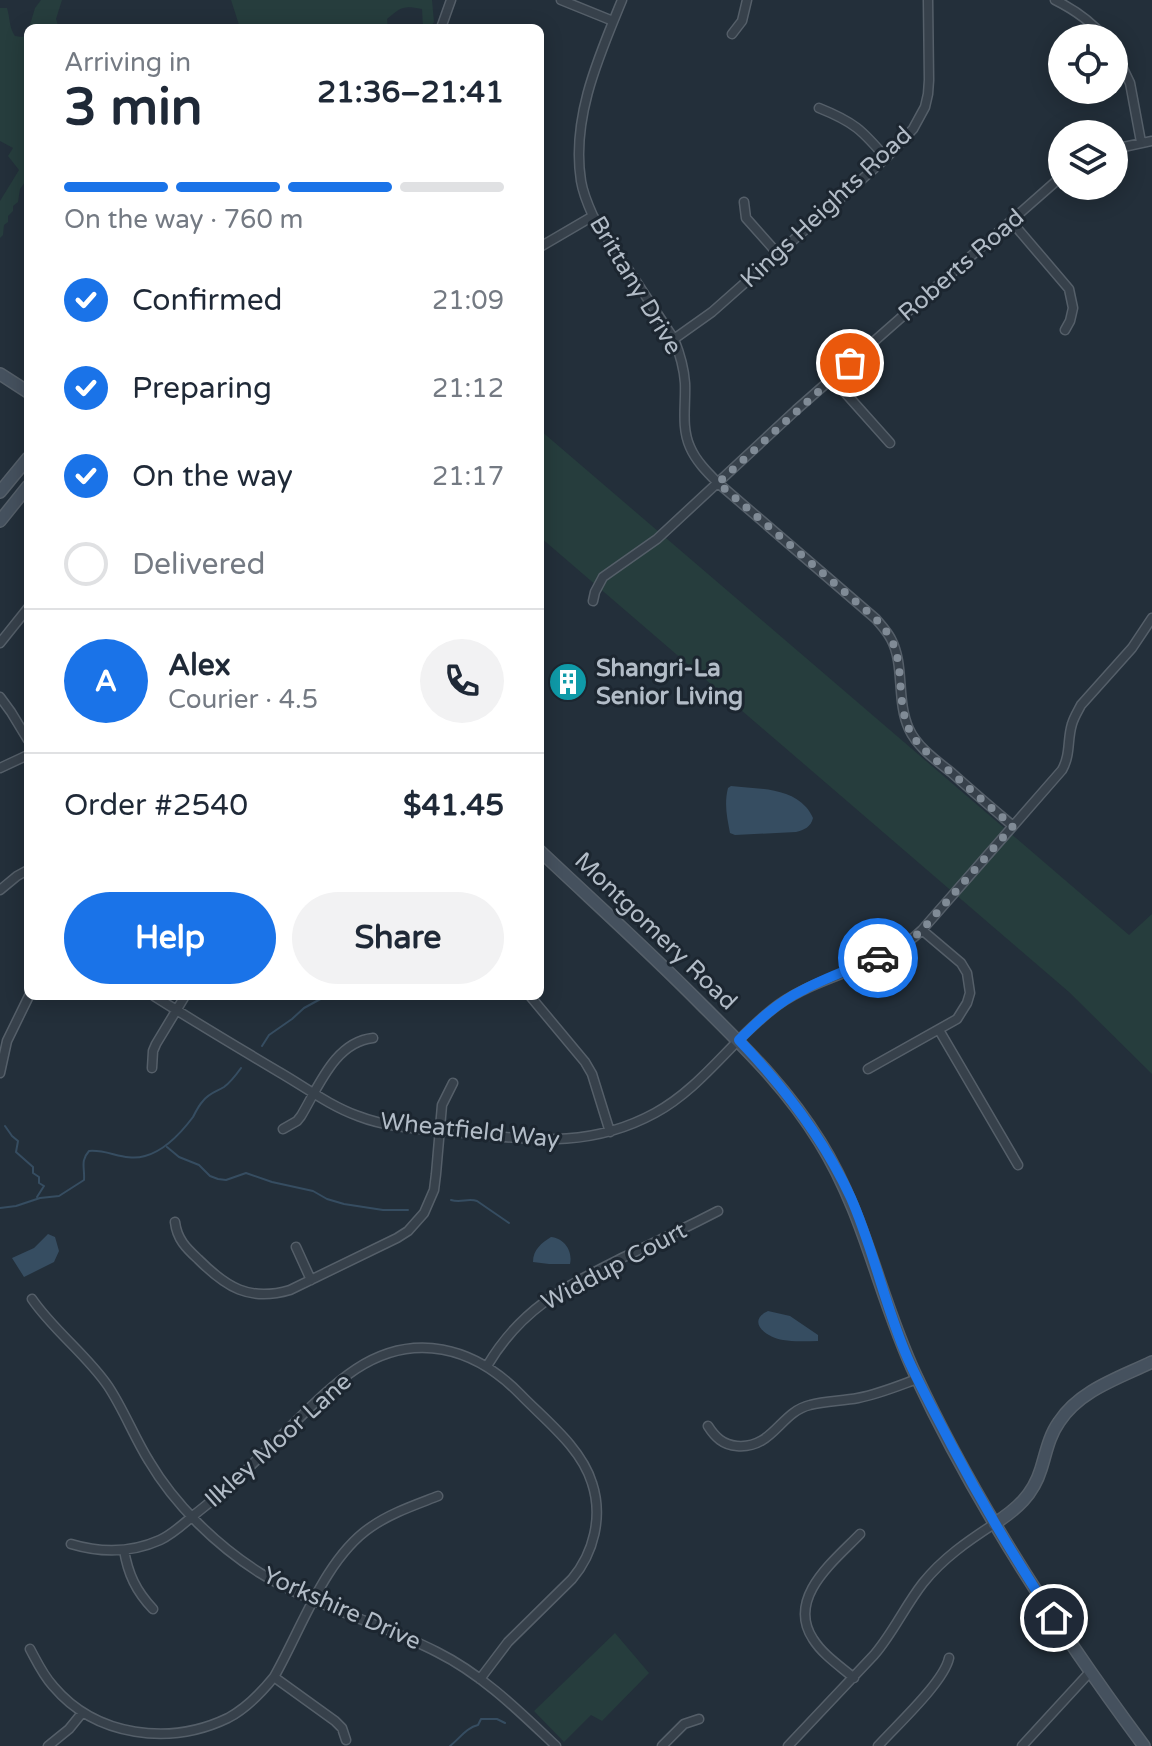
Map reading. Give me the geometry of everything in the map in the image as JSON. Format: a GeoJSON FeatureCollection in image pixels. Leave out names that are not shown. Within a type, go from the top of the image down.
{"type":"FeatureCollection","features":[{"type":"Feature","properties":{"kind":"main road"},"geometry":{"type":"LineString","coordinates":[[0,374],[24,389]]}},
{"type":"Feature","properties":{"kind":"main road"},"geometry":{"type":"LineString","coordinates":[[0,381],[24,397]]}},
{"type":"Feature","properties":{"kind":"main road"},"geometry":{"type":"LineString","coordinates":[[0,492],[24,463]]}},
{"type":"Feature","properties":{"kind":"main road"},"geometry":{"type":"LineString","coordinates":[[0,521],[24,491]]}},
{"type":"Feature","properties":{"kind":"main road","name":"Montgomery Road"},"geometry":{"type":"LineString","coordinates":[[544,855],[739,1040],[801,1113],[838,1172],[863,1230],[887,1305],[917,1379],[994,1524],[1090,1672],[1144,1746]]}},
{"type":"Feature","properties":{"kind":"main road"},"geometry":{"type":"LineString","coordinates":[[994,1524],[1026,1500],[1035,1485],[1057,1424],[1068,1410],[1100,1386],[1152,1362]]}},
{"type":"Feature","properties":{"kind":"street"},"geometry":{"type":"LineString","coordinates":[[442,24],[451,0]]}},
{"type":"Feature","properties":{"kind":"street"},"geometry":{"type":"LineString","coordinates":[[561,0],[613,21]]}},
{"type":"Feature","properties":{"kind":"street","name":"Brittany Drive"},"geometry":{"type":"LineString","coordinates":[[622,0],[585,104],[580,146],[581,181],[593,216],[674,339],[684,371],[684,418],[689,446],[718,483],[876,619],[895,649],[900,698],[910,732],[934,758],[1013,826]]}},
{"type":"Feature","properties":{"kind":"street"},"geometry":{"type":"LineString","coordinates":[[732,34],[742,21],[747,0]]}},
{"type":"Feature","properties":{"kind":"street","name":"Kings Heights Road"},"geometry":{"type":"LineString","coordinates":[[674,339],[712,312],[886,158],[913,129],[925,107],[929,80],[928,0]]}},
{"type":"Feature","properties":{"kind":"street"},"geometry":{"type":"LineString","coordinates":[[1055,0],[1075,10],[1092,24]]}},
{"type":"Feature","properties":{"kind":"street"},"geometry":{"type":"LineString","coordinates":[[1075,10],[1081,0]]}},
{"type":"Feature","properties":{"kind":"street"},"geometry":{"type":"LineString","coordinates":[[1128,79],[1141,142]]}},
{"type":"Feature","properties":{"kind":"street"},"geometry":{"type":"LineString","coordinates":[[819,108],[849,121],[886,158]]}},
{"type":"Feature","properties":{"kind":"street"},"geometry":{"type":"LineString","coordinates":[[1128,145],[1152,141]]}},
{"type":"Feature","properties":{"kind":"street","name":"Roberts Road"},"geometry":{"type":"LineString","coordinates":[[593,601],[603,577],[657,539],[832,378],[1048,188]]}},
{"type":"Feature","properties":{"kind":"street"},"geometry":{"type":"LineString","coordinates":[[744,202],[746,218],[777,253]]}},
{"type":"Feature","properties":{"kind":"street"},"geometry":{"type":"LineString","coordinates":[[544,245],[593,216]]}},
{"type":"Feature","properties":{"kind":"street"},"geometry":{"type":"LineString","coordinates":[[1011,221],[1069,289],[1073,308],[1065,330]]}},
{"type":"Feature","properties":{"kind":"street"},"geometry":{"type":"LineString","coordinates":[[832,378],[890,443]]}},
{"type":"Feature","properties":{"kind":"street"},"geometry":{"type":"LineString","coordinates":[[0,643],[24,613]]}},
{"type":"Feature","properties":{"kind":"street","name":"Wheatfield Way"},"geometry":{"type":"LineString","coordinates":[[161,1000],[341,1109],[376,1122],[415,1129],[534,1140],[564,1140],[610,1132],[634,1123],[658,1112],[682,1095],[757,1022],[788,998],[892,953],[911,941],[1062,770],[1067,762],[1071,724],[1081,705],[1132,648],[1152,618]]}},
{"type":"Feature","properties":{"kind":"street"},"geometry":{"type":"LineString","coordinates":[[0,697],[24,733]]}},
{"type":"Feature","properties":{"kind":"street"},"geometry":{"type":"LineString","coordinates":[[0,768],[24,757]]}},
{"type":"Feature","properties":{"kind":"street"},"geometry":{"type":"LineString","coordinates":[[0,890],[24,872]]}},
{"type":"Feature","properties":{"kind":"street"},"geometry":{"type":"LineString","coordinates":[[868,1069],[939,1030],[963,1012],[970,993],[967,973],[961,963],[922,930]]}},
{"type":"Feature","properties":{"kind":"street"},"geometry":{"type":"LineString","coordinates":[[0,1073],[7,1041],[27,1000]]}},
{"type":"Feature","properties":{"kind":"street"},"geometry":{"type":"LineString","coordinates":[[152,1068],[156,1044],[183,1000]]}},
{"type":"Feature","properties":{"kind":"street"},"geometry":{"type":"LineString","coordinates":[[533,1000],[577,1050],[592,1074],[610,1132]]}},
{"type":"Feature","properties":{"kind":"street"},"geometry":{"type":"LineString","coordinates":[[939,1030],[1018,1165]]}},
{"type":"Feature","properties":{"kind":"street"},"geometry":{"type":"LineString","coordinates":[[283,1129],[297,1121],[342,1052],[359,1040],[373,1038]]}},
{"type":"Feature","properties":{"kind":"street"},"geometry":{"type":"LineString","coordinates":[[175,1222],[184,1246],[216,1277],[240,1291],[252,1294],[277,1294],[397,1238],[417,1223],[434,1190],[442,1105],[453,1083]]}},
{"type":"Feature","properties":{"kind":"street","name":"Widdup Court"},"geometry":{"type":"LineString","coordinates":[[487,1366],[508,1334],[549,1297],[718,1211]]}},
{"type":"Feature","properties":{"kind":"street"},"geometry":{"type":"LineString","coordinates":[[296,1247],[311,1280]]}},
{"type":"Feature","properties":{"kind":"street","name":"Yorkshire Drive"},"geometry":{"type":"LineString","coordinates":[[32,1299],[89,1360],[110,1389],[151,1465],[176,1499],[213,1537],[259,1572],[314,1601],[417,1642],[458,1663],[523,1714],[556,1746]]}},
{"type":"Feature","properties":{"kind":"street","name":"Ilkley Moor Lane"},"geometry":{"type":"LineString","coordinates":[[124,1550],[161,1539],[173,1532],[239,1478],[320,1397],[358,1368],[391,1353],[426,1348],[457,1352],[487,1366],[514,1388],[578,1456],[592,1482],[596,1515],[591,1546],[581,1568],[508,1642],[480,1679]]}},
{"type":"Feature","properties":{"kind":"street"},"geometry":{"type":"LineString","coordinates":[[708,1426],[724,1443],[759,1443],[800,1408],[862,1397],[917,1379]]}},
{"type":"Feature","properties":{"kind":"street"},"geometry":{"type":"LineString","coordinates":[[30,1649],[52,1686],[82,1713],[99,1723],[150,1736],[176,1736],[197,1731],[228,1718],[251,1702],[274,1677],[337,1560],[358,1537],[384,1519],[438,1496]]}},
{"type":"Feature","properties":{"kind":"street"},"geometry":{"type":"LineString","coordinates":[[788,1746],[886,1641],[911,1600],[936,1568],[967,1541],[994,1524]]}},
{"type":"Feature","properties":{"kind":"street"},"geometry":{"type":"LineString","coordinates":[[854,1678],[823,1652],[812,1638],[805,1613],[811,1588],[860,1534]]}},
{"type":"Feature","properties":{"kind":"street"},"geometry":{"type":"LineString","coordinates":[[71,1544],[97,1550],[124,1550],[131,1579],[153,1609]]}},
{"type":"Feature","properties":{"kind":"street"},"geometry":{"type":"LineString","coordinates":[[878,1746],[939,1680],[949,1658]]}},
{"type":"Feature","properties":{"kind":"street"},"geometry":{"type":"LineString","coordinates":[[1022,1746],[1090,1672]]}},
{"type":"Feature","properties":{"kind":"street"},"geometry":{"type":"LineString","coordinates":[[274,1677],[335,1721],[342,1728],[346,1740]]}},
{"type":"Feature","properties":{"kind":"street"},"geometry":{"type":"LineString","coordinates":[[48,1746],[69,1729],[82,1713]]}},
{"type":"Feature","properties":{"kind":"street"},"geometry":{"type":"LineString","coordinates":[[662,1746],[684,1724],[699,1719]]}},
{"type":"Feature","properties":{"kind":"green space"},"geometry":{"type":"Polygon","coordinates":[[[41,0],[62,0],[56,19],[58,24],[30,24],[41,0]]]}},
{"type":"Feature","properties":{"kind":"green space"},"geometry":{"type":"Polygon","coordinates":[[[231,0],[432,0],[434,22],[423,24],[422,9],[406,7],[387,19],[388,24],[239,24],[231,0]]]}},
{"type":"Feature","properties":{"kind":"green space"},"geometry":{"type":"Polygon","coordinates":[[[0,8],[7,8],[15,36],[24,36],[24,184],[0,238],[0,201],[19,170],[8,156],[13,148],[0,141],[0,8]]]}},
{"type":"Feature","properties":{"kind":"green space"},"geometry":{"type":"Polygon","coordinates":[[[544,433],[1129,935],[1152,914],[1152,1074],[1069,992],[544,540],[544,433]]]}},
{"type":"Feature","properties":{"kind":"green space"},"geometry":{"type":"Polygon","coordinates":[[[615,1633],[649,1673],[602,1721],[591,1715],[564,1742],[534,1711],[615,1633]]]}},
{"type":"Feature","properties":{"kind":"water"},"geometry":{"type":"Polygon","coordinates":[[[731,786],[781,792],[799,800],[807,808],[812,821],[807,828],[796,832],[730,833],[726,805],[731,786]]]}},
{"type":"Feature","properties":{"kind":"water"},"geometry":{"type":"Polygon","coordinates":[[[48,1234],[55,1237],[59,1251],[54,1262],[24,1277],[12,1258],[34,1248],[48,1234]]]}},
{"type":"Feature","properties":{"kind":"water"},"geometry":{"type":"Polygon","coordinates":[[[551,1237],[566,1246],[570,1264],[533,1262],[536,1250],[551,1237]]]}},
{"type":"Feature","properties":{"kind":"water"},"geometry":{"type":"Polygon","coordinates":[[[768,1311],[790,1316],[818,1335],[818,1341],[787,1341],[766,1333],[761,1329],[759,1320],[768,1311]]]}},
{"type":"Feature","properties":{"kind":"waterway"},"geometry":{"type":"LineString","coordinates":[[262,1046],[269,1035],[319,1000]]}},
{"type":"Feature","properties":{"kind":"waterway"},"geometry":{"type":"LineString","coordinates":[[0,1208],[59,1196],[84,1180],[84,1161],[89,1151],[138,1157],[159,1150],[183,1129],[205,1098],[227,1085],[241,1068]]}},
{"type":"Feature","properties":{"kind":"waterway"},"geometry":{"type":"LineString","coordinates":[[5,1126],[18,1141],[16,1152],[33,1167],[33,1173],[44,1186],[37,1197]]}},
{"type":"Feature","properties":{"kind":"waterway"},"geometry":{"type":"LineString","coordinates":[[167,1147],[218,1179],[226,1180],[246,1173],[313,1191],[344,1204],[408,1210]]}},
{"type":"Feature","properties":{"kind":"waterway"},"geometry":{"type":"LineString","coordinates":[[451,1200],[477,1201],[509,1223]]}},
{"type":"Feature","properties":{"kind":"waterway"},"geometry":{"type":"LineString","coordinates":[[450,1746],[478,1725],[481,1719],[497,1719],[505,1723]]}},
{"type":"Feature","properties":{"kind":"way so far"},"geometry":{"type":"LineString","coordinates":[[850,363],[718,483],[876,619],[895,649],[900,698],[910,732],[934,758],[1013,826],[911,941],[878,958]]}},
{"type":"Feature","properties":{"kind":"place","name":"Shangri-La Senior Living"},"geometry":{"type":"Point","coordinates":[568,682]}},
{"type":"Feature","properties":{"kind":"route"},"geometry":{"type":"LineString","coordinates":[[878,958],[788,998],[739,1040],[801,1113],[838,1172],[852,1200],[897,1333],[917,1379],[994,1524],[1054,1618]]}}]}
